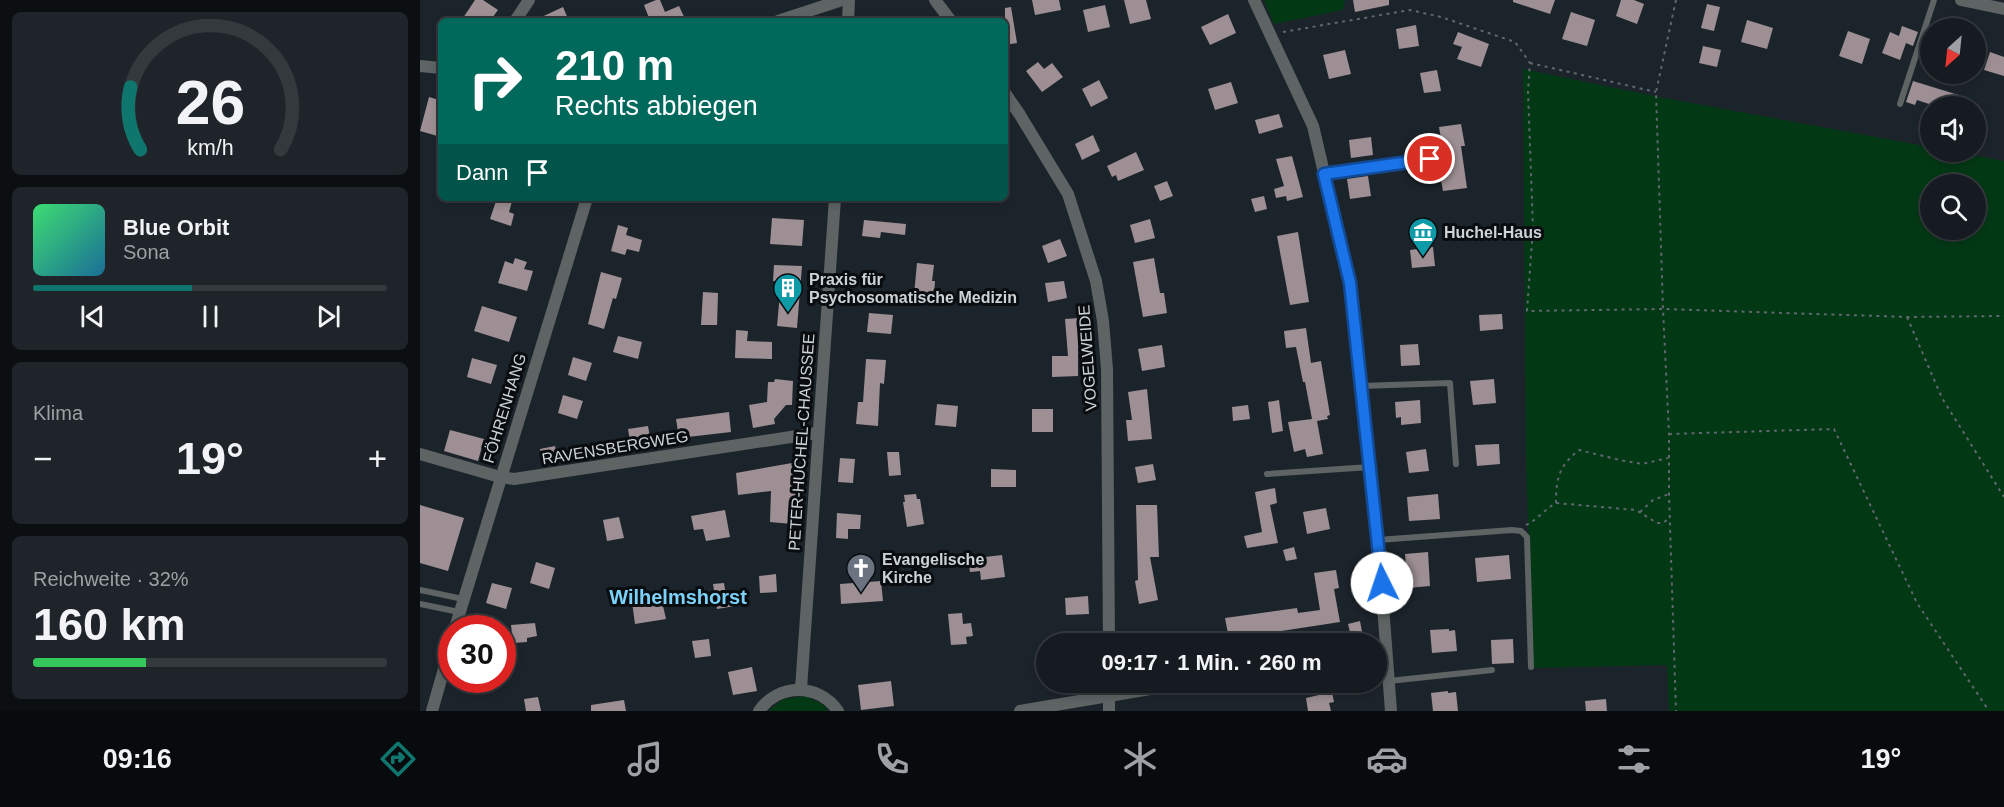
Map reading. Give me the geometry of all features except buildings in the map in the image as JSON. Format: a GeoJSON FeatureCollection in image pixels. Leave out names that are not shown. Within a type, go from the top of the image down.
{"type":"FeatureCollection","features":[{"type":"Feature","properties":{"kind":"street"},"geometry":{"type":"LineString","coordinates":[[517,18],[529,0]]}},
{"type":"Feature","properties":{"kind":"street"},"geometry":{"type":"LineString","coordinates":[[787,18],[842,0]]}},
{"type":"Feature","properties":{"kind":"street"},"geometry":{"type":"LineString","coordinates":[[848,18],[849,0]]}},
{"type":"Feature","properties":{"kind":"street"},"geometry":{"type":"LineString","coordinates":[[935,0],[949,18]]}},
{"type":"Feature","properties":{"kind":"street"},"geometry":{"type":"LineString","coordinates":[[1254,0],[1313,126],[1350,283],[1378,540],[1381,633]]}},
{"type":"Feature","properties":{"kind":"street"},"geometry":{"type":"LineString","coordinates":[[1961,0],[2004,9]]}},
{"type":"Feature","properties":{"kind":"street"},"geometry":{"type":"LineString","coordinates":[[420,66],[438,68]]}},
{"type":"Feature","properties":{"kind":"street","name":"VOGELWEIDE"},"geometry":{"type":"LineString","coordinates":[[1008,97],[1068,194],[1096,281],[1103,321],[1107,369],[1109,633]]}},
{"type":"Feature","properties":{"kind":"street","name":"FÖHRENHANG"},"geometry":{"type":"LineString","coordinates":[[458,615],[586,201]]}},
{"type":"Feature","properties":{"kind":"street","name":"PETER-HUCHEL-CHAUSSEE"},"geometry":{"type":"LineString","coordinates":[[801,689],[834,201]]}},
{"type":"Feature","properties":{"kind":"street","name":"RAVENSBERGWEG"},"geometry":{"type":"LineString","coordinates":[[420,454],[514,479],[817,434]]}},
{"type":"Feature","properties":{"kind":"street"},"geometry":{"type":"LineString","coordinates":[[1387,672],[1391,711]]}},
{"type":"Feature","properties":{"kind":"street"},"geometry":{"type":"LineString","coordinates":[[759,711],[763,704],[773,696],[801,689],[826,698],[837,711]]}},
{"type":"Feature","properties":{"kind":"street"},"geometry":{"type":"LineString","coordinates":[[432,711],[438,690]]}},
{"type":"Feature","properties":{"kind":"street"},"geometry":{"type":"LineString","coordinates":[[1109,693],[1109,711]]}},
{"type":"Feature","properties":{"kind":"street"},"geometry":{"type":"LineString","coordinates":[[1020,711],[1131,693]]}},
{"type":"Feature","properties":{"kind":"lane"},"geometry":{"type":"LineString","coordinates":[[1900,104],[1934,0]]}},
{"type":"Feature","properties":{"kind":"lane"},"geometry":{"type":"LineString","coordinates":[[1429,137],[1433,174]]}},
{"type":"Feature","properties":{"kind":"lane"},"geometry":{"type":"LineString","coordinates":[[1324,174],[1431,159]]}},
{"type":"Feature","properties":{"kind":"lane"},"geometry":{"type":"LineString","coordinates":[[1361,386],[1450,383],[1456,464]]}},
{"type":"Feature","properties":{"kind":"lane"},"geometry":{"type":"LineString","coordinates":[[1267,474],[1370,467]]}},
{"type":"Feature","properties":{"kind":"lane"},"geometry":{"type":"LineString","coordinates":[[1378,540],[1521,531],[1527,537],[1531,667]]}},
{"type":"Feature","properties":{"kind":"lane"},"geometry":{"type":"LineString","coordinates":[[420,590],[463,599]]}},
{"type":"Feature","properties":{"kind":"lane"},"geometry":{"type":"LineString","coordinates":[[420,604],[459,612]]}},
{"type":"Feature","properties":{"kind":"lane"},"geometry":{"type":"LineString","coordinates":[[1389,681],[1492,670]]}},
{"type":"Feature","properties":{"kind":"path"},"geometry":{"type":"LineString","coordinates":[[1676,0],[1656,92],[1677,711]]}},
{"type":"Feature","properties":{"kind":"path"},"geometry":{"type":"LineString","coordinates":[[1271,34],[1410,10],[1441,17],[1515,42],[1530,63],[1528,91],[1533,228],[1527,311],[1663,309],[1907,317],[2004,316]]}},
{"type":"Feature","properties":{"kind":"path"},"geometry":{"type":"LineString","coordinates":[[1530,63],[1656,92]]}},
{"type":"Feature","properties":{"kind":"path"},"geometry":{"type":"LineString","coordinates":[[1907,317],[1942,398],[2004,496]]}},
{"type":"Feature","properties":{"kind":"path"},"geometry":{"type":"LineString","coordinates":[[1669,434],[1834,429],[1917,603],[1989,711]]}},
{"type":"Feature","properties":{"kind":"path"},"geometry":{"type":"LineString","coordinates":[[1556,503],[1559,471],[1566,460],[1579,450],[1642,464],[1668,458]]}},
{"type":"Feature","properties":{"kind":"path"},"geometry":{"type":"LineString","coordinates":[[1640,512],[1653,500],[1669,494]]}},
{"type":"Feature","properties":{"kind":"path"},"geometry":{"type":"LineString","coordinates":[[1512,530],[1530,523],[1545,509],[1556,503],[1636,510],[1657,523],[1664,523],[1670,518]]}},
{"type":"Feature","properties":{"kind":"green space"},"geometry":{"type":"Polygon","coordinates":[[[1264,0],[1345,0],[1343,10],[1274,24],[1264,0]]]}},
{"type":"Feature","properties":{"kind":"green space"},"geometry":{"type":"Polygon","coordinates":[[[1523,69],[1659,97],[1920,145],[1920,162],[1986,162],[1986,158],[2004,161],[2004,711],[1669,711],[1667,665],[1533,668],[1526,461],[1523,69]]]}},
{"type":"Feature","properties":{"kind":"green space"},"geometry":{"type":"Polygon","coordinates":[[[806,696],[825,706],[828,711],[769,711],[783,699],[806,696]]]}},
{"type":"Feature","properties":{"kind":"place","name":"Huchel-Haus"},"geometry":{"type":"Point","coordinates":[1423,258]}},
{"type":"Feature","properties":{"kind":"place","name":"Praxis für Psychosomatische Medizin"},"geometry":{"type":"Point","coordinates":[788,314]}},
{"type":"Feature","properties":{"kind":"place","name":"Evangelische Kirche"},"geometry":{"type":"Point","coordinates":[861,594]}},
{"type":"Feature","properties":{"kind":"district","name":"Wilhelmshorst"},"geometry":{"type":"Point","coordinates":[678,597]}},
{"type":"Feature","properties":{"kind":"route"},"geometry":{"type":"LineString","coordinates":[[1382,583],[1350,283],[1324,174],[1430,159]]}}]}
